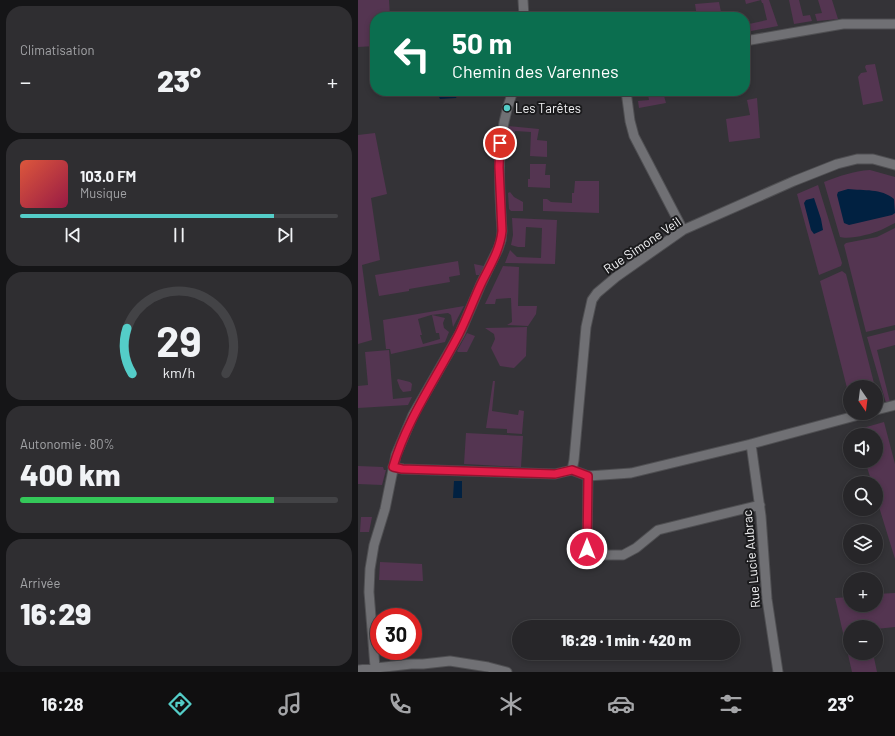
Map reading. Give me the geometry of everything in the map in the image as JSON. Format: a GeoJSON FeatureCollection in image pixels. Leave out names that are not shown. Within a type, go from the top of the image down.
{"type":"FeatureCollection","features":[{"type":"Feature","properties":{"kind":"street"},"geometry":{"type":"LineString","coordinates":[[523,0],[524,12]]}},
{"type":"Feature","properties":{"kind":"street"},"geometry":{"type":"LineString","coordinates":[[750,39],[843,24],[895,24]]}},
{"type":"Feature","properties":{"kind":"street"},"geometry":{"type":"LineString","coordinates":[[375,667],[369,592],[370,569],[374,545],[385,509],[396,455],[413,416],[460,333],[501,240],[502,231],[499,167],[500,143],[504,121],[512,96]]}},
{"type":"Feature","properties":{"kind":"street"},"geometry":{"type":"LineString","coordinates":[[627,96],[630,121],[634,136],[683,230]]}},
{"type":"Feature","properties":{"kind":"street","name":"Rue Simone Veil"},"geometry":{"type":"LineString","coordinates":[[572,470],[586,327],[592,300],[597,293],[616,277],[683,230],[794,181],[837,164],[857,159],[873,159],[895,165]]}},
{"type":"Feature","properties":{"kind":"street"},"geometry":{"type":"LineString","coordinates":[[883,408],[895,405]]}},
{"type":"Feature","properties":{"kind":"street"},"geometry":{"type":"LineString","coordinates":[[393,467],[402,469],[555,474],[572,470],[588,476],[631,473],[751,444],[843,419]]}},
{"type":"Feature","properties":{"kind":"street","name":"Rue Lucie Aubrac"},"geometry":{"type":"LineString","coordinates":[[751,444],[760,505],[767,599],[778,672]]}},
{"type":"Feature","properties":{"kind":"street"},"geometry":{"type":"LineString","coordinates":[[588,476],[587,549],[594,555],[623,555],[636,548],[658,530],[760,505]]}},
{"type":"Feature","properties":{"kind":"street"},"geometry":{"type":"LineString","coordinates":[[358,670],[375,667],[450,661],[488,666],[507,672]]}},
{"type":"Feature","properties":{"kind":"shaded area"},"geometry":{"type":"Polygon","coordinates":[[[358,0],[389,0],[390,12],[370,12],[370,46],[358,47],[358,0]]]}},
{"type":"Feature","properties":{"kind":"shaded area"},"geometry":{"type":"Polygon","coordinates":[[[745,0],[761,0],[746,4],[745,0]]]}},
{"type":"Feature","properties":{"kind":"shaded area"},"geometry":{"type":"Polygon","coordinates":[[[761,0],[769,0],[778,26],[751,31],[750,24],[767,20],[761,0]]]}},
{"type":"Feature","properties":{"kind":"shaded area"},"geometry":{"type":"Polygon","coordinates":[[[789,0],[799,0],[803,16],[810,15],[812,21],[794,24],[789,0]]]}},
{"type":"Feature","properties":{"kind":"shaded area"},"geometry":{"type":"Polygon","coordinates":[[[818,0],[832,0],[838,19],[817,21],[815,14],[822,13],[818,0]]]}},
{"type":"Feature","properties":{"kind":"shaded area"},"geometry":{"type":"Polygon","coordinates":[[[719,2],[721,12],[696,12],[695,4],[719,2]]]}},
{"type":"Feature","properties":{"kind":"shaded area"},"geometry":{"type":"Polygon","coordinates":[[[875,64],[883,101],[863,105],[858,77],[861,73],[867,72],[865,67],[866,65],[875,64]]]}},
{"type":"Feature","properties":{"kind":"shaded area"},"geometry":{"type":"Polygon","coordinates":[[[648,96],[664,96],[666,103],[639,108],[638,101],[649,100],[648,96]]]}},
{"type":"Feature","properties":{"kind":"shaded area"},"geometry":{"type":"Polygon","coordinates":[[[757,98],[760,138],[729,142],[726,119],[750,115],[747,100],[757,98]]]}},
{"type":"Feature","properties":{"kind":"shaded area"},"geometry":{"type":"Polygon","coordinates":[[[507,126],[539,129],[537,140],[547,141],[547,157],[530,156],[531,132],[515,131],[514,135],[507,132],[507,126]]]}},
{"type":"Feature","properties":{"kind":"shaded area"},"geometry":{"type":"Polygon","coordinates":[[[375,133],[387,194],[371,198],[380,260],[362,265],[372,340],[358,344],[358,135],[375,133]]]}},
{"type":"Feature","properties":{"kind":"shaded area"},"geometry":{"type":"Polygon","coordinates":[[[530,164],[546,164],[545,175],[550,175],[550,188],[528,187],[528,179],[530,179],[530,164]]]}},
{"type":"Feature","properties":{"kind":"shaded area"},"geometry":{"type":"Polygon","coordinates":[[[870,170],[895,177],[895,223],[866,235],[849,238],[840,237],[824,182],[852,173],[870,170]]]}},
{"type":"Feature","properties":{"kind":"shaded area"},"geometry":{"type":"Polygon","coordinates":[[[575,181],[599,181],[599,213],[543,211],[543,199],[547,199],[551,202],[572,203],[572,193],[574,193],[575,181]]]}},
{"type":"Feature","properties":{"kind":"shaded area"},"geometry":{"type":"Polygon","coordinates":[[[818,185],[842,263],[841,266],[819,275],[797,194],[818,185]]]}},
{"type":"Feature","properties":{"kind":"shaded area"},"geometry":{"type":"Polygon","coordinates":[[[510,192],[514,197],[523,202],[523,211],[511,211],[509,209],[508,193],[510,192]]]}},
{"type":"Feature","properties":{"kind":"shaded area"},"geometry":{"type":"Polygon","coordinates":[[[512,218],[557,220],[555,264],[505,263],[510,250],[517,257],[541,258],[542,228],[526,227],[525,247],[511,245],[513,235],[512,218]]]}},
{"type":"Feature","properties":{"kind":"shaded area"},"geometry":{"type":"Polygon","coordinates":[[[895,228],[895,325],[866,332],[844,245],[846,243],[877,237],[895,228]]]}},
{"type":"Feature","properties":{"kind":"shaded area"},"geometry":{"type":"Polygon","coordinates":[[[458,261],[460,275],[449,277],[450,282],[379,296],[375,275],[458,261]]]}},
{"type":"Feature","properties":{"kind":"shaded area"},"geometry":{"type":"Polygon","coordinates":[[[474,264],[484,266],[479,275],[476,275],[474,264]]]}},
{"type":"Feature","properties":{"kind":"shaded area"},"geometry":{"type":"Polygon","coordinates":[[[503,266],[519,267],[518,306],[537,306],[536,314],[528,326],[507,325],[512,322],[511,298],[496,299],[495,304],[485,304],[503,266]]]}},
{"type":"Feature","properties":{"kind":"shaded area"},"geometry":{"type":"Polygon","coordinates":[[[842,271],[846,274],[873,380],[845,380],[820,281],[842,271]]]}},
{"type":"Feature","properties":{"kind":"shaded area"},"geometry":{"type":"Polygon","coordinates":[[[464,306],[453,327],[451,315],[448,313],[431,315],[418,319],[423,344],[440,339],[439,333],[436,333],[432,315],[445,318],[443,323],[444,328],[449,332],[445,342],[391,354],[390,349],[386,349],[383,320],[464,306]]]}},
{"type":"Feature","properties":{"kind":"shaded area"},"geometry":{"type":"Polygon","coordinates":[[[527,327],[526,356],[514,368],[500,366],[491,348],[495,339],[494,334],[485,328],[527,327]]]}},
{"type":"Feature","properties":{"kind":"shaded area"},"geometry":{"type":"Polygon","coordinates":[[[895,330],[895,345],[877,350],[890,402],[886,403],[883,393],[883,380],[879,380],[867,337],[895,330]]]}},
{"type":"Feature","properties":{"kind":"shaded area"},"geometry":{"type":"Polygon","coordinates":[[[467,333],[475,336],[467,352],[458,352],[457,351],[467,333]]]}},
{"type":"Feature","properties":{"kind":"shaded area"},"geometry":{"type":"Polygon","coordinates":[[[389,350],[393,399],[412,397],[408,405],[358,408],[358,386],[368,385],[365,352],[389,350]]]}},
{"type":"Feature","properties":{"kind":"shaded area"},"geometry":{"type":"Polygon","coordinates":[[[398,379],[410,382],[412,384],[411,391],[403,392],[400,388],[398,379]]]}},
{"type":"Feature","properties":{"kind":"shaded area"},"geometry":{"type":"Polygon","coordinates":[[[493,381],[495,381],[492,411],[518,415],[519,410],[524,411],[522,434],[507,433],[507,429],[486,428],[493,381]]]}},
{"type":"Feature","properties":{"kind":"shaded area"},"geometry":{"type":"Polygon","coordinates":[[[884,422],[895,464],[895,559],[882,516],[883,476],[870,476],[867,468],[883,468],[883,428],[863,428],[884,422]]]}},
{"type":"Feature","properties":{"kind":"shaded area"},"geometry":{"type":"Polygon","coordinates":[[[466,433],[523,436],[521,467],[464,464],[466,433]]]}},
{"type":"Feature","properties":{"kind":"shaded area"},"geometry":{"type":"Polygon","coordinates":[[[358,466],[383,467],[384,470],[386,470],[382,485],[358,484],[358,466]]]}},
{"type":"Feature","properties":{"kind":"shaded area"},"geometry":{"type":"Polygon","coordinates":[[[361,517],[372,517],[369,532],[360,532],[361,517]]]}},
{"type":"Feature","properties":{"kind":"shaded area"},"geometry":{"type":"Polygon","coordinates":[[[380,562],[422,564],[423,581],[379,580],[380,562]]]}},
{"type":"Feature","properties":{"kind":"shaded area"},"geometry":{"type":"Polygon","coordinates":[[[895,593],[895,627],[883,628],[883,620],[843,620],[843,633],[835,598],[843,597],[843,612],[883,612],[883,594],[895,593]]]}},
{"type":"Feature","properties":{"kind":"shaded area"},"geometry":{"type":"Polygon","coordinates":[[[849,660],[874,660],[877,672],[852,672],[849,660]]]}},
{"type":"Feature","properties":{"kind":"water"},"geometry":{"type":"Polygon","coordinates":[[[457,96],[456,98],[440,99],[439,97],[457,96]]]}},
{"type":"Feature","properties":{"kind":"water"},"geometry":{"type":"Polygon","coordinates":[[[848,189],[872,191],[889,195],[894,199],[895,213],[849,225],[844,223],[837,195],[838,192],[848,189]]]}},
{"type":"Feature","properties":{"kind":"water"},"geometry":{"type":"Polygon","coordinates":[[[814,198],[823,230],[814,234],[811,230],[804,203],[806,200],[814,198]]]}},
{"type":"Feature","properties":{"kind":"water"},"geometry":{"type":"Polygon","coordinates":[[[454,481],[462,481],[462,498],[453,498],[454,481]]]}},
{"type":"Feature","properties":{"kind":"place","name":"Les Tarêtes"},"geometry":{"type":"Point","coordinates":[507,108]}},
{"type":"Feature","properties":{"kind":"route"},"geometry":{"type":"LineString","coordinates":[[500,143],[499,191],[502,231],[501,240],[460,333],[413,416],[396,455],[393,467],[402,469],[555,474],[572,470],[588,476],[587,549]]}}]}
